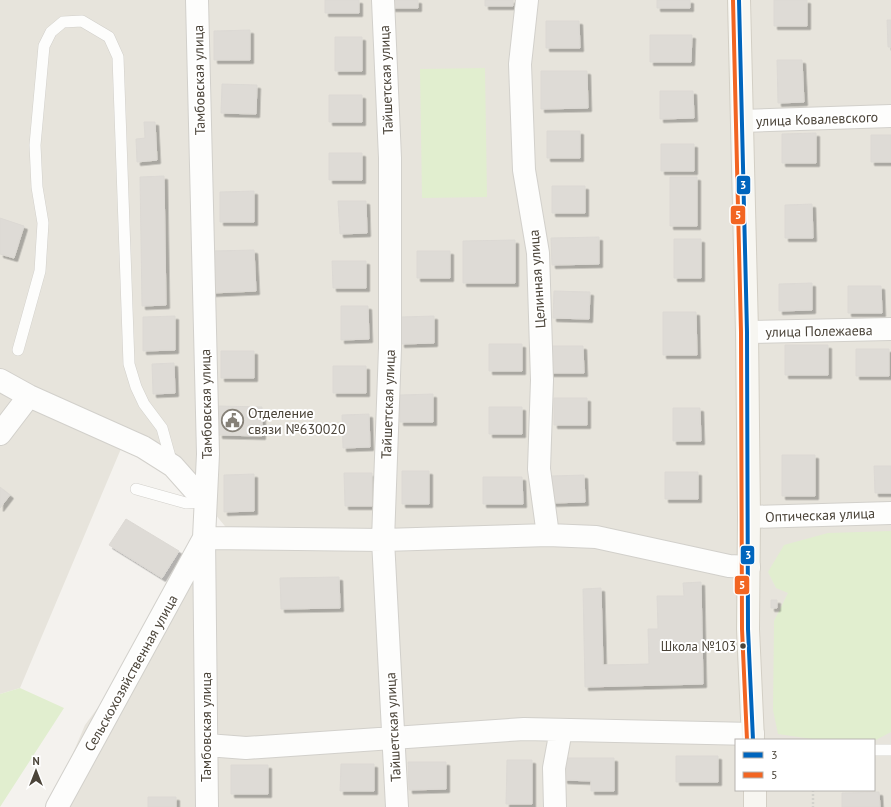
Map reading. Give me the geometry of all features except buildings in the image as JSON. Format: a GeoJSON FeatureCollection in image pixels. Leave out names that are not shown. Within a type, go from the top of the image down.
{"type":"FeatureCollection","features":[{"type":"Feature","properties":{"kind":"street","name":"Тамбовская улица"},"geometry":{"type":"LineString","coordinates":[[197,0],[208,454],[204,538],[207,807]]}},
{"type":"Feature","properties":{"kind":"street","name":"Тайшетская улица"},"geometry":{"type":"LineString","coordinates":[[383,0],[390,158],[390,348],[383,540],[395,738],[397,807]]}},
{"type":"Feature","properties":{"kind":"street","name":"Целинная улица"},"geometry":{"type":"LineString","coordinates":[[527,0],[520,64],[524,170],[538,253],[542,380],[539,469],[548,535]]}},
{"type":"Feature","properties":{"kind":"street"},"geometry":{"type":"LineString","coordinates":[[207,745],[246,748],[524,729],[753,737],[748,629],[749,517],[747,332],[740,0]]}},
{"type":"Feature","properties":{"kind":"street","name":"улица Ковалевского"},"geometry":{"type":"LineString","coordinates":[[743,121],[891,116]]}},
{"type":"Feature","properties":{"kind":"street","name":"улица Полежаева"},"geometry":{"type":"LineString","coordinates":[[747,332],[891,329]]}},
{"type":"Feature","properties":{"kind":"street"},"geometry":{"type":"LineString","coordinates":[[0,380],[29,396],[143,447],[173,466],[205,502]]}},
{"type":"Feature","properties":{"kind":"street"},"geometry":{"type":"LineString","coordinates":[[0,434],[29,396]]}},
{"type":"Feature","properties":{"kind":"street","name":"Оптическая улица"},"geometry":{"type":"LineString","coordinates":[[749,517],[891,513]]}},
{"type":"Feature","properties":{"kind":"street"},"geometry":{"type":"LineString","coordinates":[[204,538],[383,540],[548,535],[596,537],[729,566],[749,567]]}},
{"type":"Feature","properties":{"kind":"street","name":"Сельскохозяйственная улица"},"geometry":{"type":"LineString","coordinates":[[58,807],[204,538]]}},
{"type":"Feature","properties":{"kind":"street"},"geometry":{"type":"LineString","coordinates":[[555,807],[554,768],[561,730]]}},
{"type":"Feature","properties":{"kind":"street"},"geometry":{"type":"LineString","coordinates":[[754,791],[755,807]]}},
{"type":"Feature","properties":{"kind":"lane"},"geometry":{"type":"LineString","coordinates":[[18,350],[40,271],[43,223],[34,145],[44,46],[51,32],[63,22],[82,21],[109,37],[118,57],[129,364],[136,387],[144,404],[162,428],[173,466]]}},
{"type":"Feature","properties":{"kind":"lane"},"geometry":{"type":"LineString","coordinates":[[136,489],[186,503],[205,502]]}},
{"type":"Feature","properties":{"kind":"lane"},"geometry":{"type":"LineString","coordinates":[[875,750],[891,750]]}},
{"type":"Feature","properties":{"kind":"path"},"geometry":{"type":"LineString","coordinates":[[813,791],[813,807]]}},
{"type":"Feature","properties":{"kind":"shaded area"},"geometry":{"type":"Polygon","coordinates":[[[0,0],[891,0],[891,807],[50,807],[85,725],[229,531],[205,502],[166,468],[123,444],[20,688],[0,694],[0,0]]]}},
{"type":"Feature","properties":{"kind":"green space"},"geometry":{"type":"Polygon","coordinates":[[[485,68],[487,197],[422,198],[420,69],[485,68]]]}},
{"type":"Feature","properties":{"kind":"green space"},"geometry":{"type":"Polygon","coordinates":[[[891,531],[891,732],[875,740],[875,739],[812,739],[778,734],[773,710],[774,621],[788,593],[776,588],[768,572],[784,545],[828,533],[891,531]]]}},
{"type":"Feature","properties":{"kind":"green space"},"geometry":{"type":"Polygon","coordinates":[[[20,688],[64,708],[0,807],[0,694],[20,688]]]}},
{"type":"Feature","properties":{"kind":"transit line","name":"5"},"geometry":{"type":"LineString","coordinates":[[733,0],[741,332],[742,629],[747,739]]}},
{"type":"Feature","properties":{"kind":"transit line","name":"3"},"geometry":{"type":"LineString","coordinates":[[739,0],[747,332],[748,629],[753,739]]}},
{"type":"Feature","properties":{"kind":"place","name":"Отделение связи №630020"},"geometry":{"type":"Point","coordinates":[233,421]}},
{"type":"Feature","properties":{"kind":"place","name":"Школа №103"},"geometry":{"type":"Point","coordinates":[743,646]}}]}
